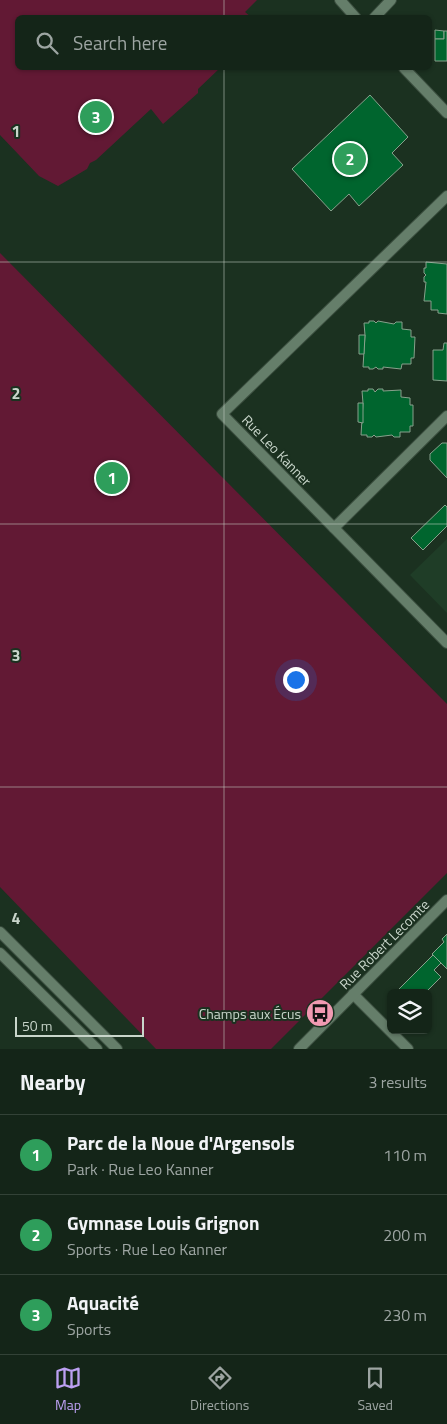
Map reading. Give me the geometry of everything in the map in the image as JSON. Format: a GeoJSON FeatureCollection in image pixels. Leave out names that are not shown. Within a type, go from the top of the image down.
{"type":"FeatureCollection","features":[{"type":"Feature","properties":{"kind":"street"},"geometry":{"type":"LineString","coordinates":[[340,0],[353,15]]}},
{"type":"Feature","properties":{"kind":"street"},"geometry":{"type":"LineString","coordinates":[[377,15],[391,0]]}},
{"type":"Feature","properties":{"kind":"street"},"geometry":{"type":"LineString","coordinates":[[406,70],[447,113]]}},
{"type":"Feature","properties":{"kind":"street","name":"Rue Leo Kanner"},"geometry":{"type":"LineString","coordinates":[[447,196],[222,414],[447,643]]}},
{"type":"Feature","properties":{"kind":"street"},"geometry":{"type":"LineString","coordinates":[[334,528],[447,416]]}},
{"type":"Feature","properties":{"kind":"street","name":"Rue Robert Lecomte"},"geometry":{"type":"LineString","coordinates":[[299,1049],[447,900]]}},
{"type":"Feature","properties":{"kind":"street"},"geometry":{"type":"LineString","coordinates":[[0,932],[117,1049]]}},
{"type":"Feature","properties":{"kind":"street"},"geometry":{"type":"LineString","coordinates":[[0,953],[97,1049]]}},
{"type":"Feature","properties":{"kind":"street"},"geometry":{"type":"LineString","coordinates":[[353,994],[408,1049]]}},
{"type":"Feature","properties":{"kind":"shaded area"},"geometry":{"type":"Polygon","coordinates":[[[0,0],[257,0],[245,12],[249,15],[15,15],[15,70],[218,70],[198,89],[198,93],[163,124],[151,109],[96,160],[90,163],[87,169],[58,186],[39,176],[0,135],[0,0]]]}},
{"type":"Feature","properties":{"kind":"shaded area"},"geometry":{"type":"Polygon","coordinates":[[[0,253],[447,704],[447,873],[271,1049],[156,1049],[0,887],[0,253]]]}},
{"type":"Feature","properties":{"kind":"shaded area"},"geometry":{"type":"Polygon","coordinates":[[[447,539],[447,613],[410,575],[447,539]]]}},
{"type":"Feature","properties":{"kind":"building"},"geometry":{"type":"Polygon","coordinates":[[[435,30],[444,31],[444,39],[435,39],[435,30]]]}},
{"type":"Feature","properties":{"kind":"building"},"geometry":{"type":"Polygon","coordinates":[[[444,31],[447,31],[447,61],[435,61],[435,39],[444,39],[444,31]]]}},
{"type":"Feature","properties":{"kind":"building"},"geometry":{"type":"Polygon","coordinates":[[[370,95],[408,137],[392,153],[403,165],[359,206],[349,194],[331,211],[292,169],[370,95]]]}},
{"type":"Feature","properties":{"kind":"building"},"geometry":{"type":"Polygon","coordinates":[[[426,262],[447,264],[447,314],[438,313],[438,310],[431,310],[431,301],[424,301],[426,282],[424,282],[424,277],[426,275],[424,268],[426,268],[426,262]]]}},
{"type":"Feature","properties":{"kind":"building"},"geometry":{"type":"Polygon","coordinates":[[[369,321],[394,324],[402,322],[402,329],[411,330],[411,337],[415,337],[414,358],[411,358],[411,364],[402,364],[401,369],[383,367],[383,369],[378,369],[376,367],[369,369],[369,367],[363,367],[364,323],[369,323],[369,321]]]}},
{"type":"Feature","properties":{"kind":"building"},"geometry":{"type":"Polygon","coordinates":[[[359,335],[365,335],[364,354],[359,354],[359,335]]]}},
{"type":"Feature","properties":{"kind":"building"},"geometry":{"type":"Polygon","coordinates":[[[444,343],[447,343],[447,381],[433,380],[433,350],[443,350],[444,343]]]}},
{"type":"Feature","properties":{"kind":"building"},"geometry":{"type":"Polygon","coordinates":[[[368,389],[373,389],[375,392],[378,389],[383,389],[383,391],[401,390],[401,397],[410,398],[410,405],[413,405],[413,426],[410,426],[410,432],[400,432],[400,437],[392,435],[376,437],[374,435],[367,437],[367,435],[361,435],[362,391],[368,391],[368,389]]]}},
{"type":"Feature","properties":{"kind":"building"},"geometry":{"type":"Polygon","coordinates":[[[358,403],[363,403],[363,423],[358,422],[358,403]]]}},
{"type":"Feature","properties":{"kind":"building"},"geometry":{"type":"Polygon","coordinates":[[[442,443],[447,443],[447,478],[430,460],[430,454],[442,443]]]}},
{"type":"Feature","properties":{"kind":"building"},"geometry":{"type":"Polygon","coordinates":[[[445,505],[447,507],[447,526],[423,550],[411,538],[445,505]]]}},
{"type":"Feature","properties":{"kind":"building"},"geometry":{"type":"Polygon","coordinates":[[[447,934],[447,969],[432,954],[444,942],[442,939],[447,934]]]}},
{"type":"Feature","properties":{"kind":"building"},"geometry":{"type":"Polygon","coordinates":[[[433,955],[441,963],[434,970],[441,977],[429,989],[399,989],[433,955]]]}},
{"type":"Feature","properties":{"kind":"place","name":"Aquacité"},"geometry":{"type":"Point","coordinates":[96,117]}},
{"type":"Feature","properties":{"kind":"place","name":"Gymnase Louis Grignon"},"geometry":{"type":"Point","coordinates":[350,159]}},
{"type":"Feature","properties":{"kind":"place","name":"Parc de la Noue d'Argensols"},"geometry":{"type":"Point","coordinates":[112,478]}},
{"type":"Feature","properties":{"kind":"place","name":"Champs aux Écus"},"geometry":{"type":"Point","coordinates":[320,1013]}}]}
